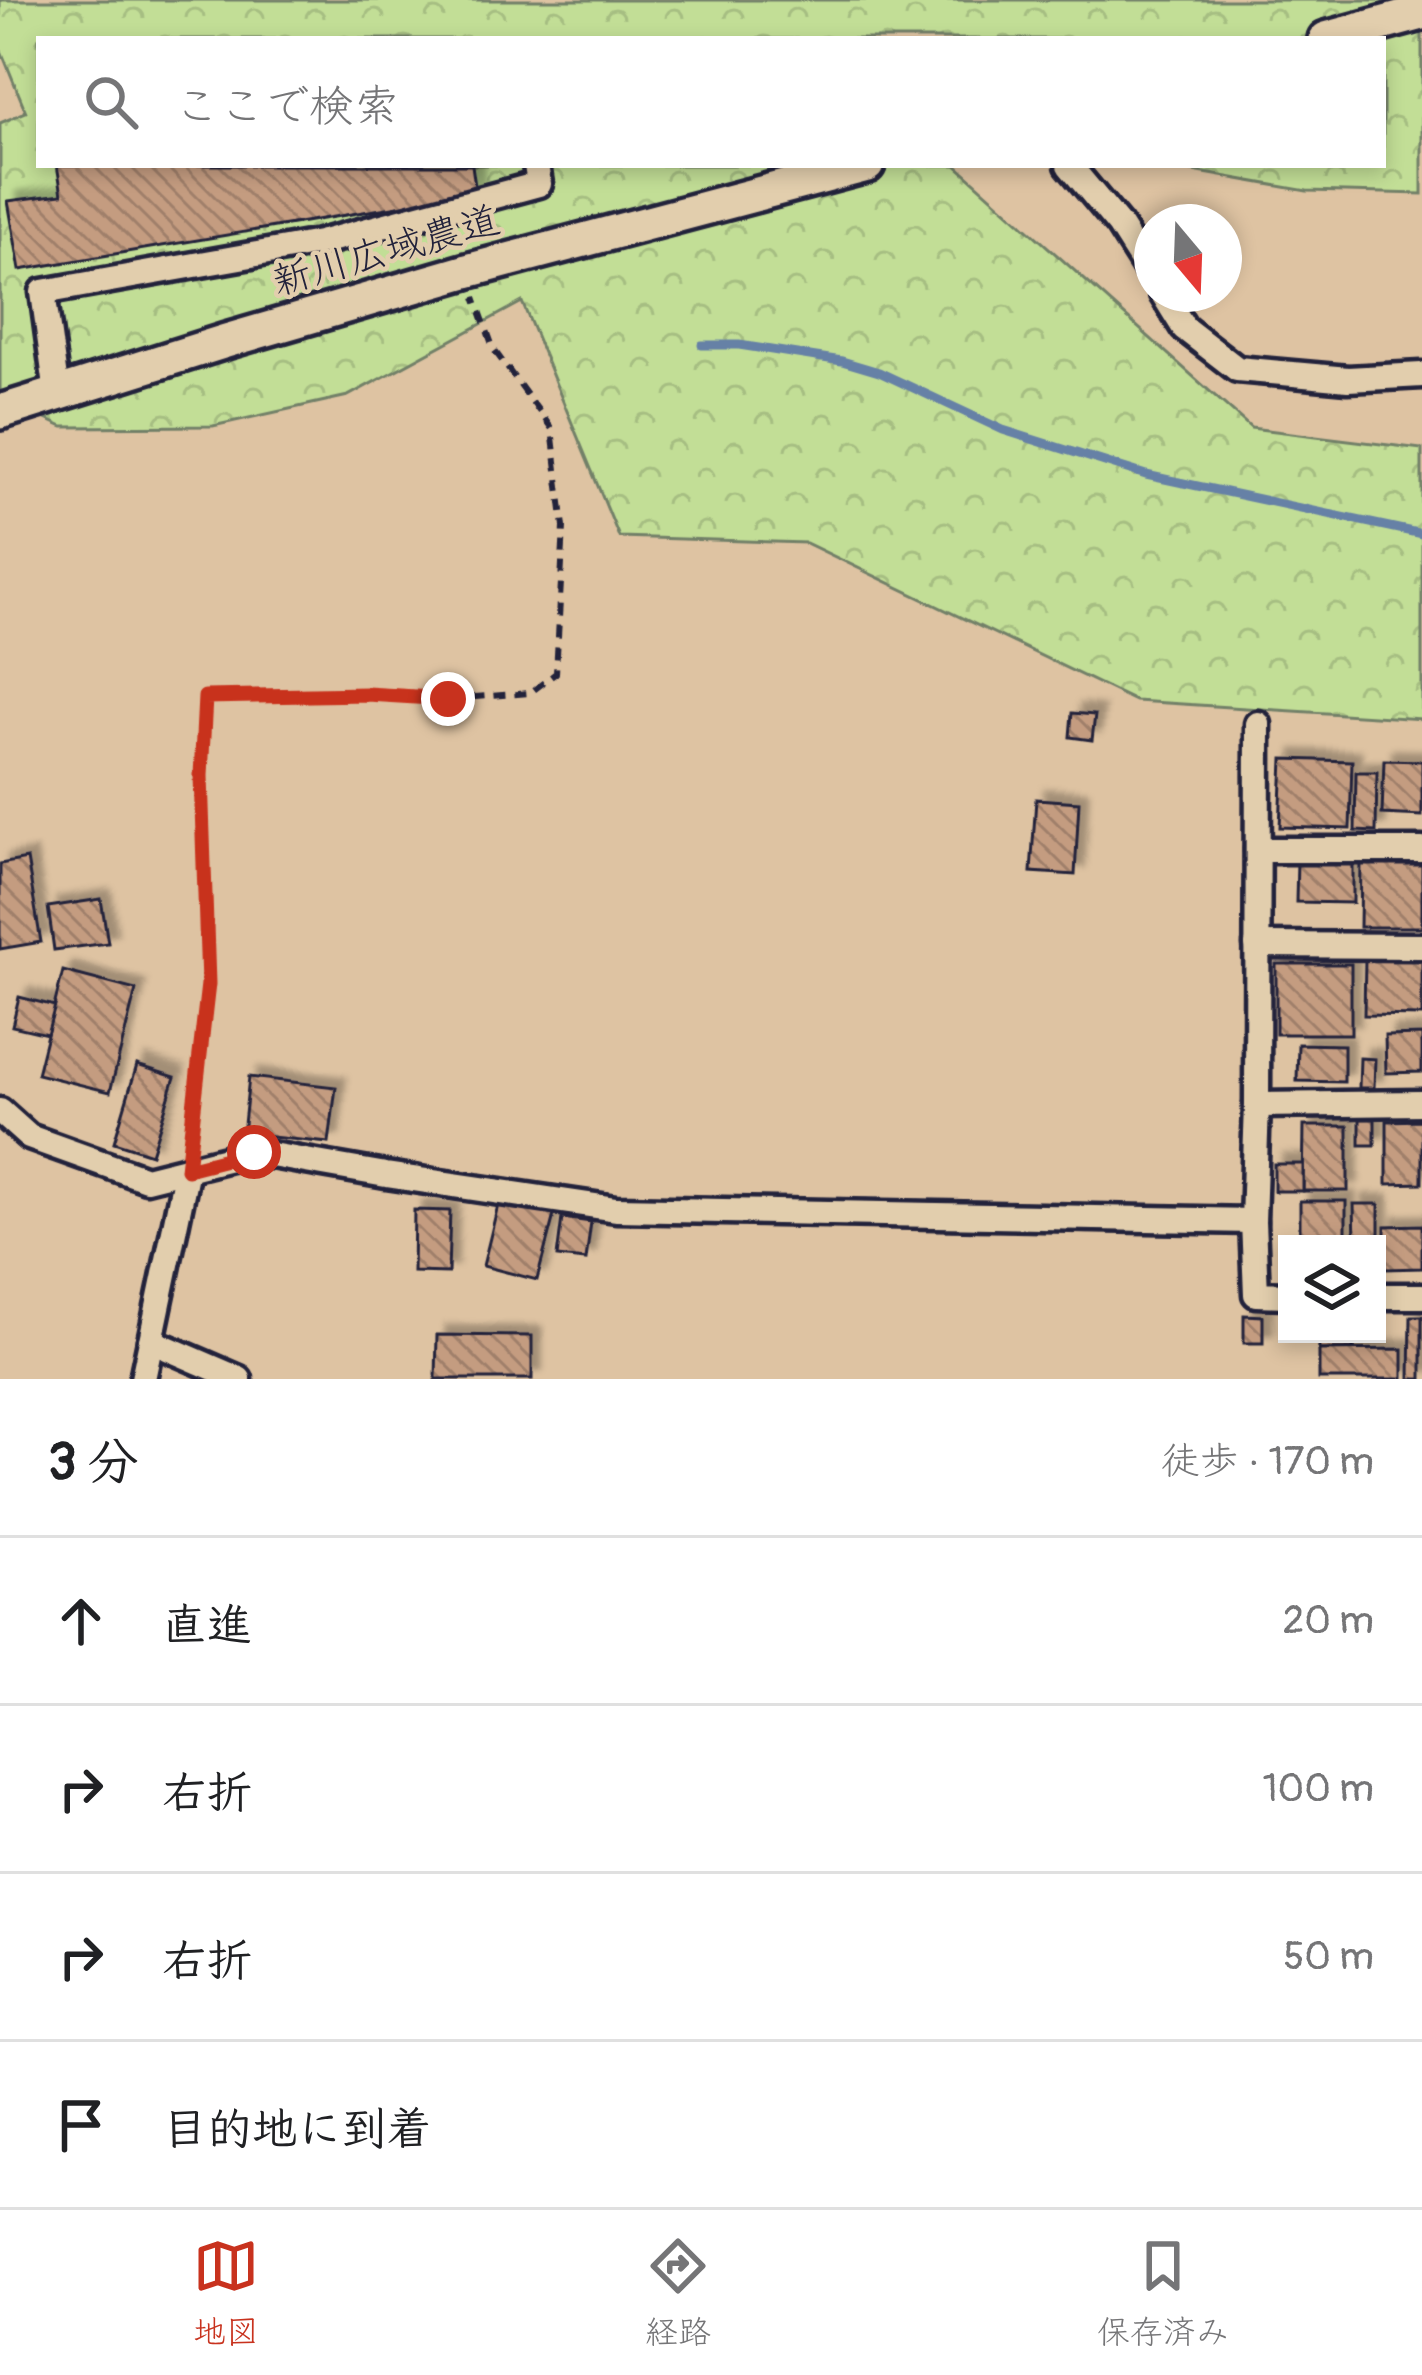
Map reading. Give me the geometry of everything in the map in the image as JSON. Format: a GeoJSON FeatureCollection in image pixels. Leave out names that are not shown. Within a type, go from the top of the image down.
{"type":"FeatureCollection","features":[{"type":"Feature","properties":{"kind":"street"},"geometry":{"type":"LineString","coordinates":[[1337,36],[1422,13]]}},
{"type":"Feature","properties":{"kind":"street"},"geometry":{"type":"LineString","coordinates":[[57,394],[43,292],[359,233],[539,184],[536,168]]}},
{"type":"Feature","properties":{"kind":"street","name":"新川広域農道"},"geometry":{"type":"LineString","coordinates":[[0,412],[466,271],[856,168]]}},
{"type":"Feature","properties":{"kind":"street"},"geometry":{"type":"LineString","coordinates":[[1072,168],[1134,249]]}},
{"type":"Feature","properties":{"kind":"street"},"geometry":{"type":"LineString","coordinates":[[1174,312],[1184,328],[1237,369],[1348,379],[1422,375]]}},
{"type":"Feature","properties":{"kind":"street"},"geometry":{"type":"LineString","coordinates":[[1258,724],[1253,1221],[1256,1294],[1278,1295]]}},
{"type":"Feature","properties":{"kind":"street"},"geometry":{"type":"LineString","coordinates":[[1258,850],[1422,850]]}},
{"type":"Feature","properties":{"kind":"street"},"geometry":{"type":"LineString","coordinates":[[1257,945],[1422,946]]}},
{"type":"Feature","properties":{"kind":"street"},"geometry":{"type":"LineString","coordinates":[[1257,1105],[1422,1102]]}},
{"type":"Feature","properties":{"kind":"street"},"geometry":{"type":"LineString","coordinates":[[0,1111],[29,1137],[146,1179],[254,1152],[616,1209],[1253,1221]]}},
{"type":"Feature","properties":{"kind":"street"},"geometry":{"type":"LineString","coordinates":[[143,1379],[187,1169]]}},
{"type":"Feature","properties":{"kind":"street"},"geometry":{"type":"LineString","coordinates":[[1386,1295],[1422,1296]]}},
{"type":"Feature","properties":{"kind":"street"},"geometry":{"type":"LineString","coordinates":[[151,1341],[239,1379]]}},
{"type":"Feature","properties":{"kind":"path"},"geometry":{"type":"LineString","coordinates":[[187,1169],[208,984],[201,776],[205,697],[367,694],[448,699],[530,694],[556,673],[565,527],[552,429],[494,350],[466,271]]}},
{"type":"Feature","properties":{"kind":"green space"},"geometry":{"type":"Polygon","coordinates":[[[0,0],[1422,0],[1422,194],[1307,191],[1176,168],[1386,168],[1386,36],[36,36],[36,168],[959,168],[1251,428],[1422,449],[1422,719],[1135,701],[806,543],[619,537],[522,302],[348,396],[213,426],[63,427],[0,398],[0,123],[26,112],[0,48],[0,0]]]}},
{"type":"Feature","properties":{"kind":"building"},"geometry":{"type":"Polygon","coordinates":[[[58,168],[472,168],[476,193],[20,270],[8,201],[62,194],[58,168]]]}},
{"type":"Feature","properties":{"kind":"building"},"geometry":{"type":"Polygon","coordinates":[[[1072,713],[1095,715],[1092,740],[1070,737],[1072,713]]]}},
{"type":"Feature","properties":{"kind":"building"},"geometry":{"type":"Polygon","coordinates":[[[1283,759],[1352,761],[1350,829],[1280,827],[1283,759]]]}},
{"type":"Feature","properties":{"kind":"building"},"geometry":{"type":"Polygon","coordinates":[[[1384,760],[1422,761],[1422,816],[1382,814],[1384,760]]]}},
{"type":"Feature","properties":{"kind":"building"},"geometry":{"type":"Polygon","coordinates":[[[1356,772],[1377,772],[1376,832],[1355,831],[1356,772]]]}},
{"type":"Feature","properties":{"kind":"building"},"geometry":{"type":"Polygon","coordinates":[[[1036,799],[1079,802],[1075,875],[1031,872],[1036,799]]]}},
{"type":"Feature","properties":{"kind":"building"},"geometry":{"type":"Polygon","coordinates":[[[27,859],[41,942],[0,949],[0,864],[27,859]]]}},
{"type":"Feature","properties":{"kind":"building"},"geometry":{"type":"Polygon","coordinates":[[[1297,860],[1353,860],[1353,903],[1296,902],[1297,860]]]}},
{"type":"Feature","properties":{"kind":"building"},"geometry":{"type":"Polygon","coordinates":[[[1361,862],[1422,862],[1422,927],[1360,927],[1361,862]]]}},
{"type":"Feature","properties":{"kind":"building"},"geometry":{"type":"Polygon","coordinates":[[[101,899],[108,943],[54,950],[48,907],[101,899]]]}},
{"type":"Feature","properties":{"kind":"building"},"geometry":{"type":"Polygon","coordinates":[[[1365,958],[1422,959],[1422,1016],[1364,1015],[1365,958]]]}},
{"type":"Feature","properties":{"kind":"building"},"geometry":{"type":"Polygon","coordinates":[[[1276,964],[1351,964],[1351,1034],[1276,1034],[1276,964]]]}},
{"type":"Feature","properties":{"kind":"building"},"geometry":{"type":"Polygon","coordinates":[[[63,971],[136,990],[110,1092],[37,1074],[63,971]]]}},
{"type":"Feature","properties":{"kind":"building"},"geometry":{"type":"Polygon","coordinates":[[[19,997],[55,1006],[47,1034],[12,1026],[19,997]]]}},
{"type":"Feature","properties":{"kind":"building"},"geometry":{"type":"Polygon","coordinates":[[[1422,1035],[1422,1072],[1386,1073],[1385,1036],[1422,1035]]]}},
{"type":"Feature","properties":{"kind":"building"},"geometry":{"type":"Polygon","coordinates":[[[1298,1044],[1344,1045],[1344,1082],[1297,1081],[1298,1044]]]}},
{"type":"Feature","properties":{"kind":"building"},"geometry":{"type":"Polygon","coordinates":[[[1360,1058],[1375,1059],[1374,1088],[1359,1088],[1360,1058]]]}},
{"type":"Feature","properties":{"kind":"building"},"geometry":{"type":"Polygon","coordinates":[[[137,1065],[175,1077],[151,1154],[114,1142],[137,1065]]]}},
{"type":"Feature","properties":{"kind":"building"},"geometry":{"type":"Polygon","coordinates":[[[249,1077],[336,1087],[329,1143],[243,1134],[249,1077]]]}},
{"type":"Feature","properties":{"kind":"building"},"geometry":{"type":"Polygon","coordinates":[[[1360,1119],[1375,1119],[1375,1145],[1360,1145],[1360,1119]]]}},
{"type":"Feature","properties":{"kind":"building"},"geometry":{"type":"Polygon","coordinates":[[[1422,1120],[1422,1183],[1387,1184],[1387,1121],[1422,1120]]]}},
{"type":"Feature","properties":{"kind":"building"},"geometry":{"type":"Polygon","coordinates":[[[1304,1126],[1348,1126],[1348,1191],[1303,1191],[1304,1126]]]}},
{"type":"Feature","properties":{"kind":"building"},"geometry":{"type":"Polygon","coordinates":[[[1274,1164],[1303,1164],[1303,1191],[1274,1191],[1274,1164]]]}},
{"type":"Feature","properties":{"kind":"building"},"geometry":{"type":"Polygon","coordinates":[[[499,1201],[554,1215],[537,1280],[483,1266],[499,1201]]]}},
{"type":"Feature","properties":{"kind":"building"},"geometry":{"type":"Polygon","coordinates":[[[1300,1201],[1346,1201],[1346,1235],[1300,1235],[1300,1201]]]}},
{"type":"Feature","properties":{"kind":"building"},"geometry":{"type":"Polygon","coordinates":[[[1354,1204],[1379,1204],[1379,1235],[1355,1235],[1354,1204]]]}},
{"type":"Feature","properties":{"kind":"building"},"geometry":{"type":"Polygon","coordinates":[[[414,1210],[450,1211],[448,1273],[413,1272],[414,1210]]]}},
{"type":"Feature","properties":{"kind":"building"},"geometry":{"type":"Polygon","coordinates":[[[562,1218],[591,1222],[586,1260],[557,1257],[562,1218]]]}},
{"type":"Feature","properties":{"kind":"building"},"geometry":{"type":"Polygon","coordinates":[[[1422,1225],[1422,1268],[1386,1269],[1385,1226],[1422,1225]]]}},
{"type":"Feature","properties":{"kind":"building"},"geometry":{"type":"Polygon","coordinates":[[[1244,1315],[1263,1316],[1263,1343],[1244,1343],[1244,1315]]]}},
{"type":"Feature","properties":{"kind":"building"},"geometry":{"type":"Polygon","coordinates":[[[1411,1316],[1422,1316],[1422,1379],[1410,1379],[1411,1316]]]}},
{"type":"Feature","properties":{"kind":"building"},"geometry":{"type":"Polygon","coordinates":[[[437,1335],[532,1336],[532,1379],[436,1379],[437,1335]]]}},
{"type":"Feature","properties":{"kind":"building"},"geometry":{"type":"Polygon","coordinates":[[[1319,1343],[1353,1343],[1353,1350],[1319,1350],[1319,1343]]]}},
{"type":"Feature","properties":{"kind":"building"},"geometry":{"type":"Polygon","coordinates":[[[1403,1349],[1403,1379],[1319,1379],[1319,1350],[1403,1349]]]}},
{"type":"Feature","properties":{"kind":"waterway"},"geometry":{"type":"LineString","coordinates":[[702,345],[739,345],[842,361],[879,372],[1003,430],[1146,475],[1422,534]]}},
{"type":"Feature","properties":{"kind":"route"},"geometry":{"type":"LineString","coordinates":[[254,1152],[187,1169],[208,984],[201,776],[205,697],[367,694],[448,699]]}}]}
